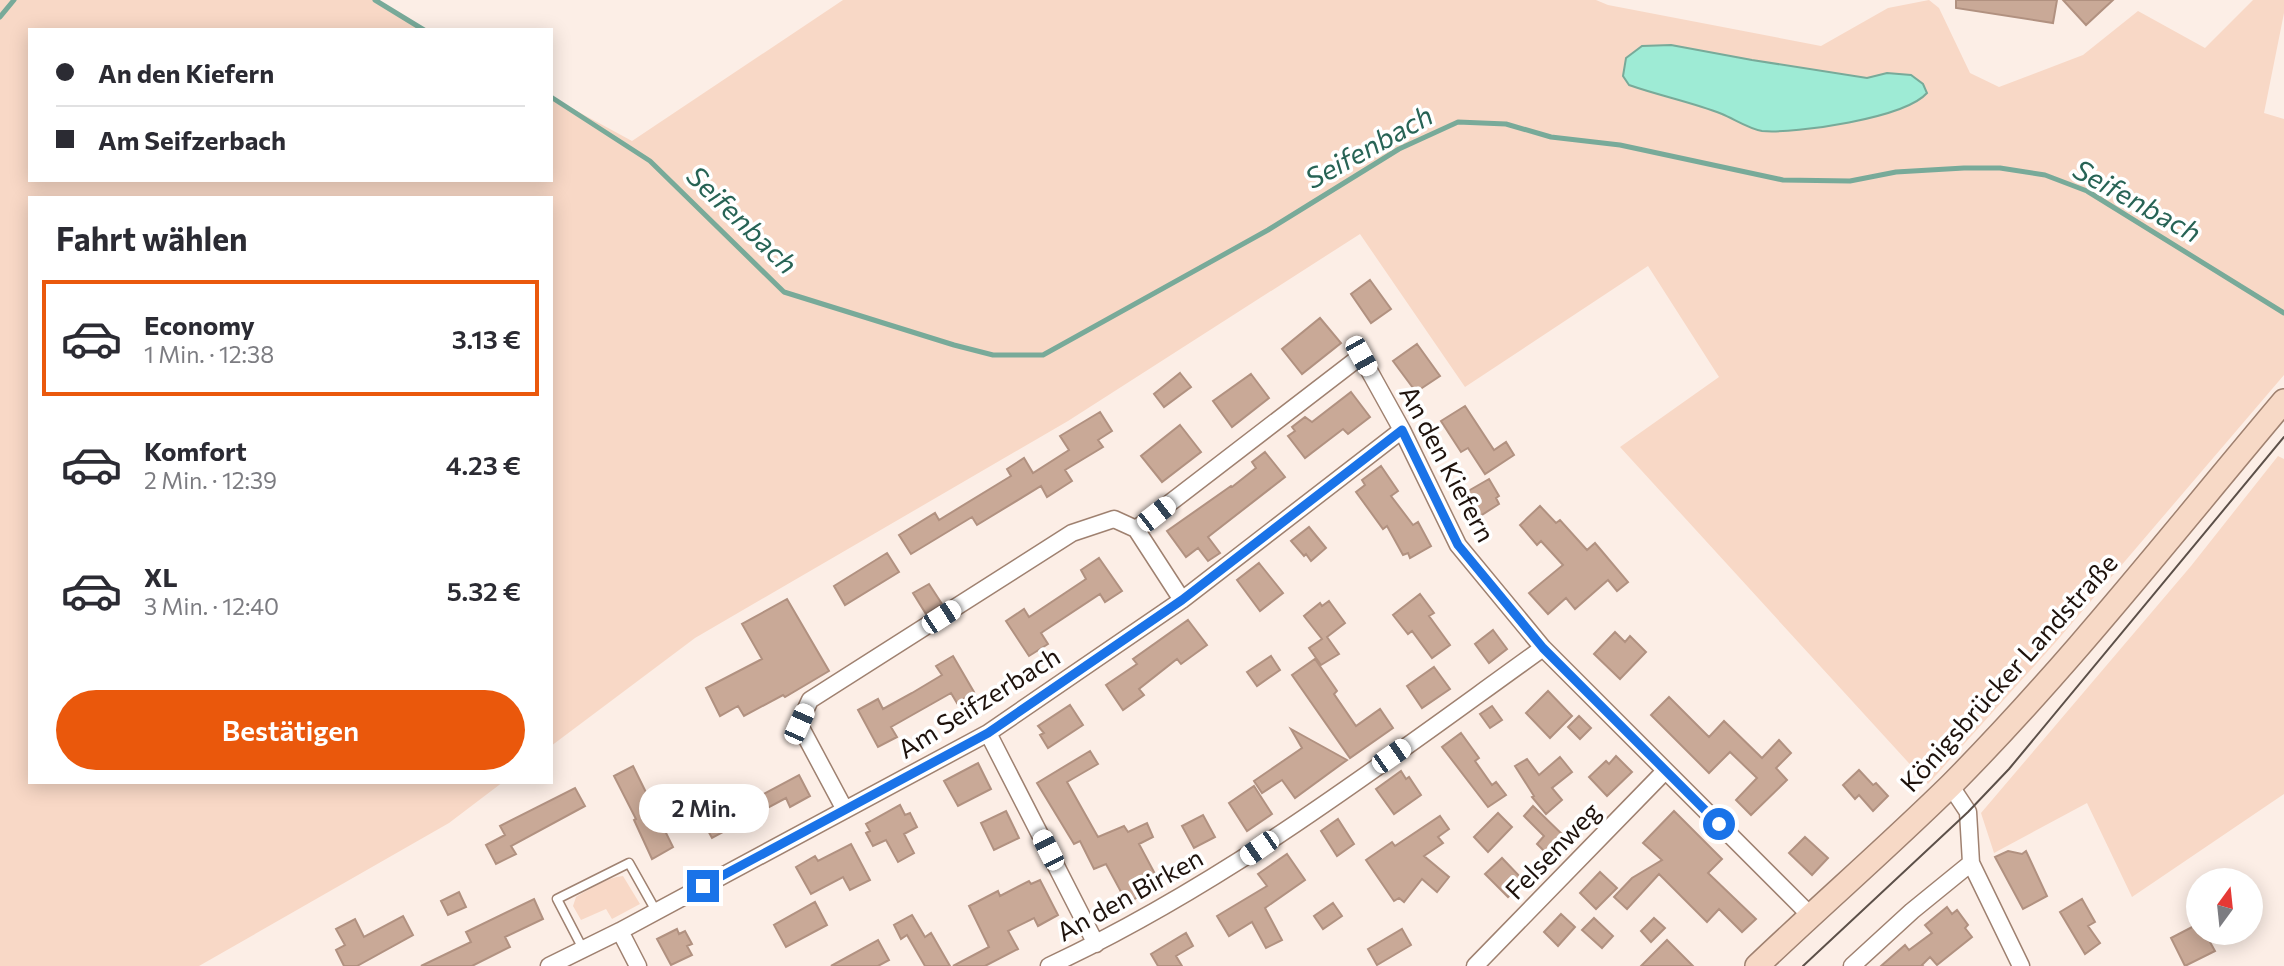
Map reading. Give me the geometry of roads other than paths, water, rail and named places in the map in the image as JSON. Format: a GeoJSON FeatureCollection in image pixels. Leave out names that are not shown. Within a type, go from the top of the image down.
{"type":"FeatureCollection","features":[{"type":"Feature","properties":{"kind":"main road","name":"Königsbrücker Landstraße"},"geometry":{"type":"LineString","coordinates":[[1757,966],[1950,785],[2065,661],[2284,401]]}},
{"type":"Feature","properties":{"kind":"street","name":"An den Kiefern"},"geometry":{"type":"LineString","coordinates":[[1136,529],[1361,356],[1402,430],[1458,545],[1543,648],[1811,916]]}},
{"type":"Feature","properties":{"kind":"street","name":"Am Seifzerbach"},"geometry":{"type":"LineString","coordinates":[[549,966],[620,931],[988,733],[1182,600],[1402,430]]}},
{"type":"Feature","properties":{"kind":"street"},"geometry":{"type":"LineString","coordinates":[[845,810],[799,724],[810,700],[1072,533],[1114,519],[1136,529],[1182,600]]}},
{"type":"Feature","properties":{"kind":"street","name":"An den Birken"},"geometry":{"type":"LineString","coordinates":[[1049,966],[1096,944],[1237,864],[1543,648]]}},
{"type":"Feature","properties":{"kind":"street"},"geometry":{"type":"LineString","coordinates":[[988,733],[1096,944]]}},
{"type":"Feature","properties":{"kind":"street","name":"Felsenweg"},"geometry":{"type":"LineString","coordinates":[[1475,966],[1665,771]]}},
{"type":"Feature","properties":{"kind":"street"},"geometry":{"type":"LineString","coordinates":[[1950,785],[1968,812],[1972,863],[2021,966]]}},
{"type":"Feature","properties":{"kind":"street"},"geometry":{"type":"LineString","coordinates":[[1852,966],[1912,911],[1972,863]]}},
{"type":"Feature","properties":{"kind":"street"},"geometry":{"type":"LineString","coordinates":[[620,931],[638,966]]}},
{"type":"Feature","properties":{"kind":"lane"},"geometry":{"type":"LineString","coordinates":[[583,949],[557,899],[629,863],[656,911]]}},
{"type":"Feature","properties":{"kind":"waterway","name":"Seifenbach"},"geometry":{"type":"LineString","coordinates":[[0,17],[14,0]]}},
{"type":"Feature","properties":{"kind":"waterway","name":"Seifenbach"},"geometry":{"type":"LineString","coordinates":[[375,0],[421,28]]}},
{"type":"Feature","properties":{"kind":"waterway","name":"Seifenbach"},"geometry":{"type":"LineString","coordinates":[[553,98],[650,161],[784,292],[993,355],[1043,355],[1268,230],[1399,149],[1458,122],[1506,124],[1551,137],[1620,145],[1783,180],[1850,181],[1896,172],[1964,168],[2000,168],[2045,175],[2087,191],[2284,313]]}},
{"type":"Feature","properties":{"kind":"tram line"},"geometry":{"type":"LineString","coordinates":[[1803,966],[1968,812],[2009,769],[2284,437]]}}]}
